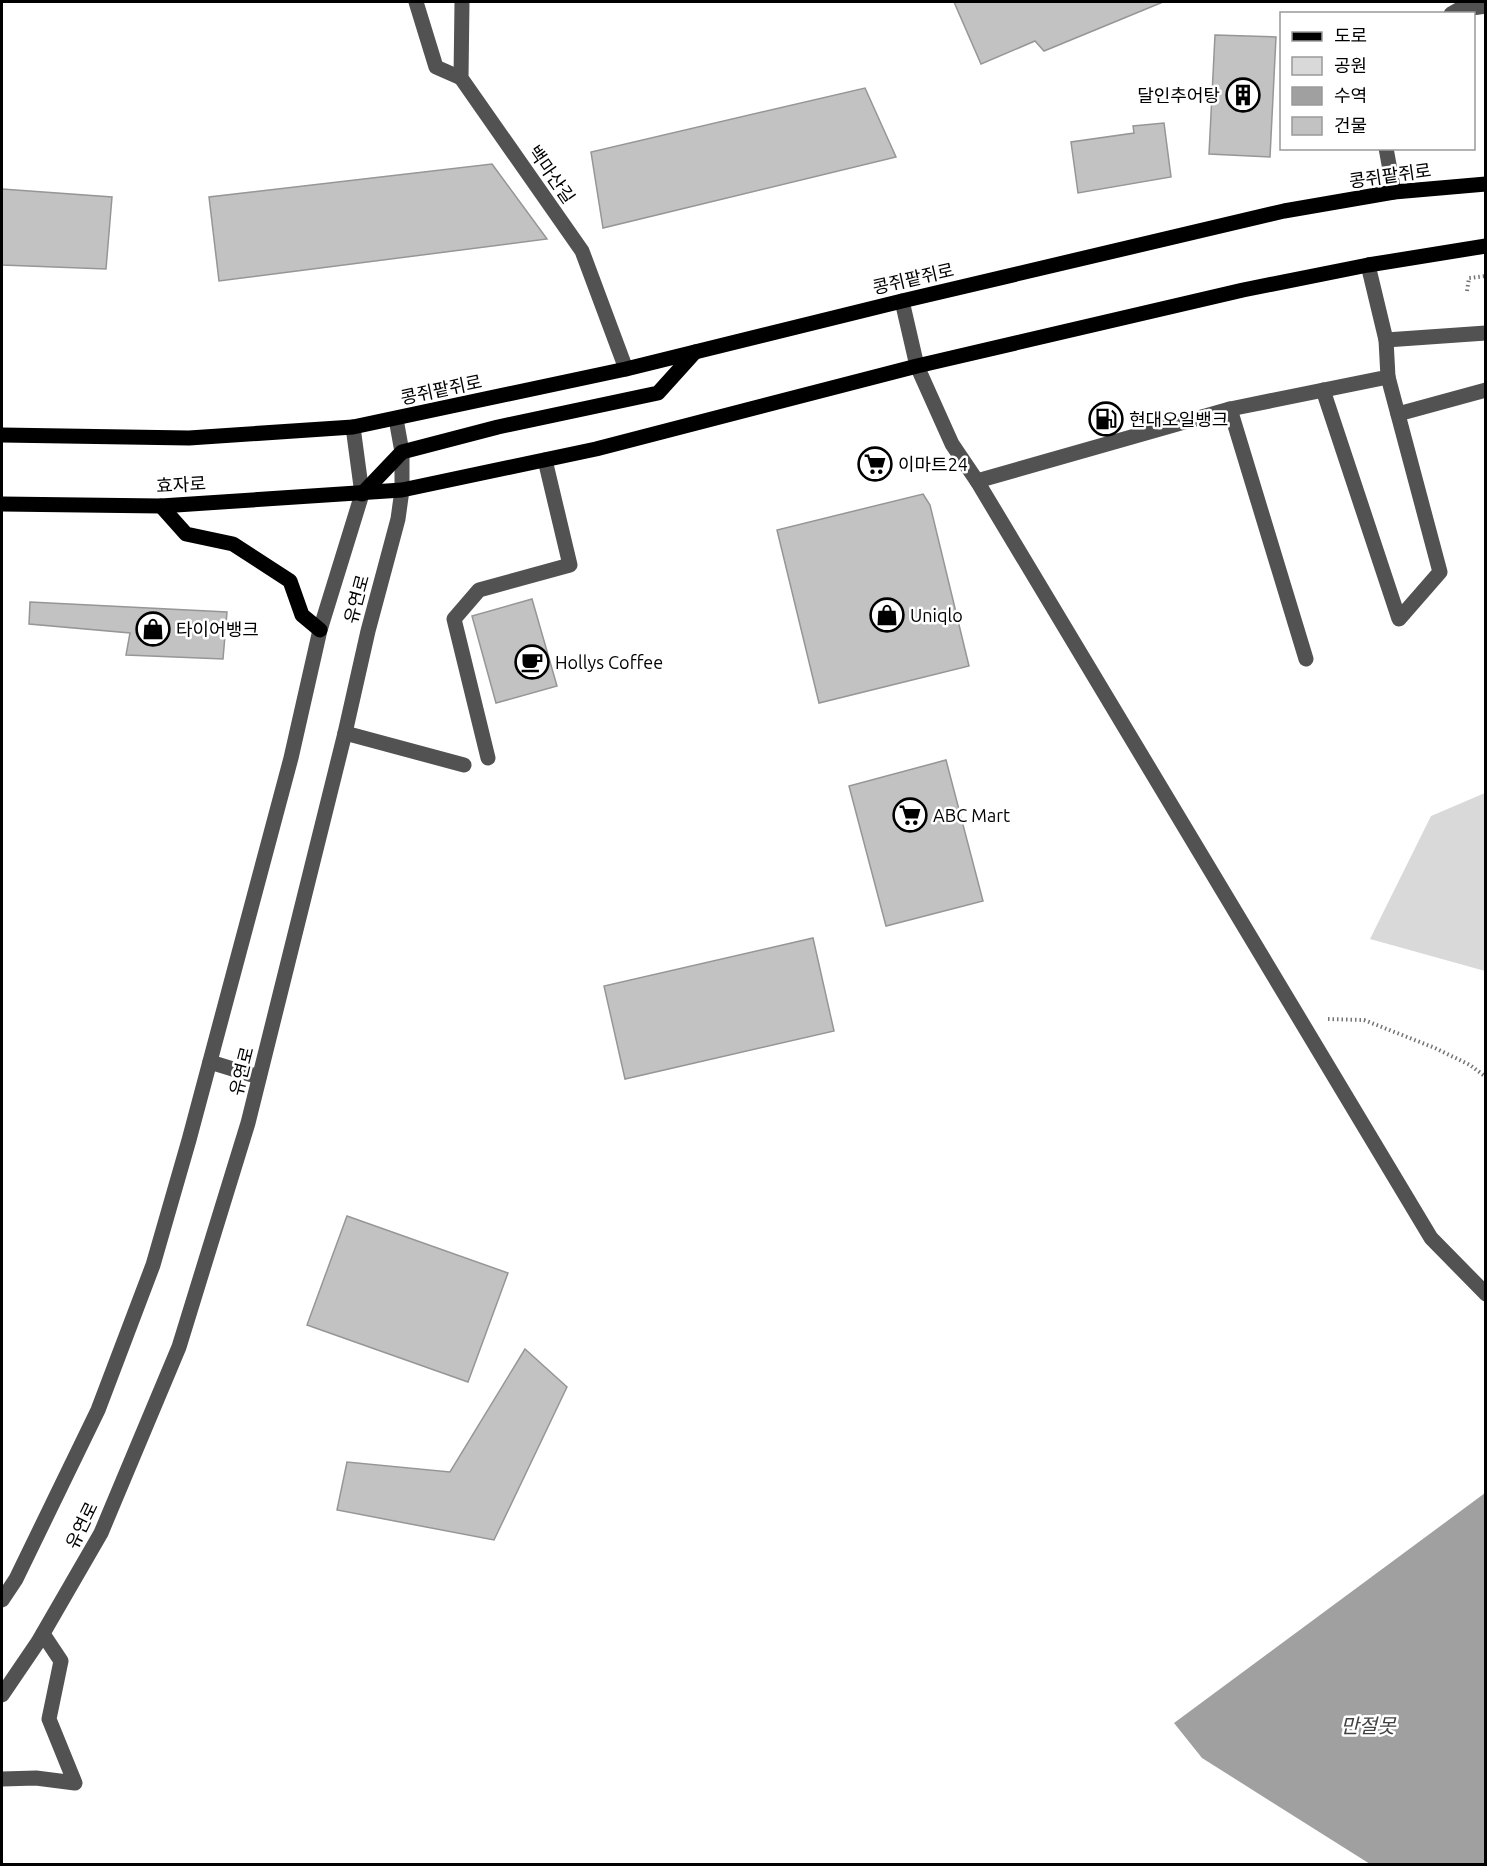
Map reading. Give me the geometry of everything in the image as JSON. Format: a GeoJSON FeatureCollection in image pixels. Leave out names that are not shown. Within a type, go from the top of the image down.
{"type":"FeatureCollection","features":[{"type":"Feature","properties":{"kind":"main road","name":"콩쥐팥쥐로"},"geometry":{"type":"LineString","coordinates":[[353,427],[626,369],[1284,211],[1394,192],[1485,184]]}},
{"type":"Feature","properties":{"kind":"main road"},"geometry":{"type":"LineString","coordinates":[[362,494],[402,490],[596,449],[917,366],[1243,290],[1368,264],[1485,246]]}},
{"type":"Feature","properties":{"kind":"main road"},"geometry":{"type":"LineString","coordinates":[[362,494],[402,452],[498,427],[658,393],[695,352]]}},
{"type":"Feature","properties":{"kind":"main road"},"geometry":{"type":"LineString","coordinates":[[2,435],[189,438],[353,427]]}},
{"type":"Feature","properties":{"kind":"main road","name":"효자로"},"geometry":{"type":"LineString","coordinates":[[2,504],[161,506],[362,494]]}},
{"type":"Feature","properties":{"kind":"main road"},"geometry":{"type":"LineString","coordinates":[[161,506],[186,534],[233,544],[290,581],[302,615],[320,630]]}},
{"type":"Feature","properties":{"kind":"street"},"geometry":{"type":"LineString","coordinates":[[416,2],[436,67],[461,78],[462,2]]}},
{"type":"Feature","properties":{"kind":"street"},"geometry":{"type":"LineString","coordinates":[[1454,12],[1485,6]]}},
{"type":"Feature","properties":{"kind":"street","name":"백마산길"},"geometry":{"type":"LineString","coordinates":[[461,78],[582,251],[626,369]]}},
{"type":"Feature","properties":{"kind":"street"},"geometry":{"type":"LineString","coordinates":[[1386,150],[1394,192]]}},
{"type":"Feature","properties":{"kind":"street"},"geometry":{"type":"LineString","coordinates":[[1323,390],[1398,619],[1440,572],[1388,377],[1386,340],[1368,264]]}},
{"type":"Feature","properties":{"kind":"street"},"geometry":{"type":"LineString","coordinates":[[902,301],[917,366],[952,444],[977,480],[1431,1238],[1485,1294]]}},
{"type":"Feature","properties":{"kind":"street"},"geometry":{"type":"LineString","coordinates":[[1386,340],[1485,333]]}},
{"type":"Feature","properties":{"kind":"street"},"geometry":{"type":"LineString","coordinates":[[977,480],[1230,408],[1388,377]]}},
{"type":"Feature","properties":{"kind":"street"},"geometry":{"type":"LineString","coordinates":[[1398,414],[1485,390]]}},
{"type":"Feature","properties":{"kind":"street"},"geometry":{"type":"LineString","coordinates":[[1230,408],[1306,659]]}},
{"type":"Feature","properties":{"kind":"street","name":"유연로"},"geometry":{"type":"LineString","coordinates":[[2,1695],[43,1634],[100,1533],[179,1347],[248,1123],[345,733],[368,631],[398,519],[402,490],[402,452],[396,419]]}},
{"type":"Feature","properties":{"kind":"street","name":"유연로"},"geometry":{"type":"LineString","coordinates":[[2,1600],[16,1579],[98,1410],[153,1266],[291,758],[320,630],[362,494],[353,427]]}},
{"type":"Feature","properties":{"kind":"street"},"geometry":{"type":"LineString","coordinates":[[488,758],[454,620],[479,590],[570,565],[545,460]]}},
{"type":"Feature","properties":{"kind":"street"},"geometry":{"type":"LineString","coordinates":[[345,733],[464,765]]}},
{"type":"Feature","properties":{"kind":"street"},"geometry":{"type":"LineString","coordinates":[[210,1062],[259,1077]]}},
{"type":"Feature","properties":{"kind":"street"},"geometry":{"type":"LineString","coordinates":[[2,1779],[36,1778],[75,1783],[49,1719],[61,1661],[43,1634]]}},
{"type":"Feature","properties":{"kind":"path"},"geometry":{"type":"LineString","coordinates":[[1467,291],[1469,278],[1485,276]]}},
{"type":"Feature","properties":{"kind":"path"},"geometry":{"type":"LineString","coordinates":[[1306,1030],[1322,1019],[1364,1020],[1444,1052],[1470,1065],[1485,1077]]}},
{"type":"Feature","properties":{"kind":"green space"},"geometry":{"type":"Polygon","coordinates":[[[1485,793],[1485,971],[1370,939],[1431,816],[1485,793]]]}},
{"type":"Feature","properties":{"kind":"water","name":"만절못"},"geometry":{"type":"Polygon","coordinates":[[[1485,1493],[1485,1864],[1370,1864],[1202,1758],[1174,1723],[1485,1493]]]}},
{"type":"Feature","properties":{"kind":"building"},"geometry":{"type":"Polygon","coordinates":[[[954,2],[1163,2],[1044,51],[1035,41],[981,64],[954,2]]]}},
{"type":"Feature","properties":{"kind":"building","name":"달인추어탕"},"geometry":{"type":"Polygon","coordinates":[[[1215,35],[1276,37],[1270,157],[1209,154],[1215,35]]]}},
{"type":"Feature","properties":{"kind":"building"},"geometry":{"type":"Polygon","coordinates":[[[865,88],[896,157],[603,228],[591,152],[865,88]]]}},
{"type":"Feature","properties":{"kind":"building"},"geometry":{"type":"Polygon","coordinates":[[[1164,123],[1171,177],[1078,193],[1071,142],[1134,133],[1133,126],[1164,123]]]}},
{"type":"Feature","properties":{"kind":"building"},"geometry":{"type":"Polygon","coordinates":[[[492,164],[547,239],[219,281],[209,197],[492,164]]]}},
{"type":"Feature","properties":{"kind":"building"},"geometry":{"type":"Polygon","coordinates":[[[2,189],[112,197],[106,269],[2,265],[2,189]]]}},
{"type":"Feature","properties":{"kind":"building"},"geometry":{"type":"Polygon","coordinates":[[[923,494],[930,505],[969,666],[819,703],[777,530],[923,494]]]}},
{"type":"Feature","properties":{"kind":"building"},"geometry":{"type":"Polygon","coordinates":[[[532,599],[557,686],[496,703],[472,616],[532,599]]]}},
{"type":"Feature","properties":{"kind":"building","name":"타이어뱅크"},"geometry":{"type":"Polygon","coordinates":[[[30,602],[227,612],[223,659],[126,655],[130,633],[29,624],[30,602]]]}},
{"type":"Feature","properties":{"kind":"building"},"geometry":{"type":"Polygon","coordinates":[[[946,760],[983,901],[886,926],[849,786],[946,760]]]}},
{"type":"Feature","properties":{"kind":"building"},"geometry":{"type":"Polygon","coordinates":[[[813,938],[834,1031],[625,1079],[604,986],[813,938]]]}},
{"type":"Feature","properties":{"kind":"building"},"geometry":{"type":"Polygon","coordinates":[[[347,1216],[508,1273],[468,1382],[307,1325],[347,1216]]]}},
{"type":"Feature","properties":{"kind":"building"},"geometry":{"type":"Polygon","coordinates":[[[525,1349],[567,1387],[494,1540],[337,1510],[347,1462],[450,1472],[525,1349]]]}},
{"type":"Feature","properties":{"kind":"place","name":"달인추어탕"},"geometry":{"type":"Point","coordinates":[1243,95]}},
{"type":"Feature","properties":{"kind":"place","name":"현대오일뱅크"},"geometry":{"type":"Point","coordinates":[1106,419]}},
{"type":"Feature","properties":{"kind":"place","name":"이마트24"},"geometry":{"type":"Point","coordinates":[875,464]}},
{"type":"Feature","properties":{"kind":"place","name":"Uniqlo"},"geometry":{"type":"Point","coordinates":[887,615]}},
{"type":"Feature","properties":{"kind":"place","name":"타이어뱅크"},"geometry":{"type":"Point","coordinates":[153,629]}},
{"type":"Feature","properties":{"kind":"place","name":"Hollys Coffee"},"geometry":{"type":"Point","coordinates":[532,662]}},
{"type":"Feature","properties":{"kind":"place","name":"ABC Mart"},"geometry":{"type":"Point","coordinates":[910,815]}}]}
